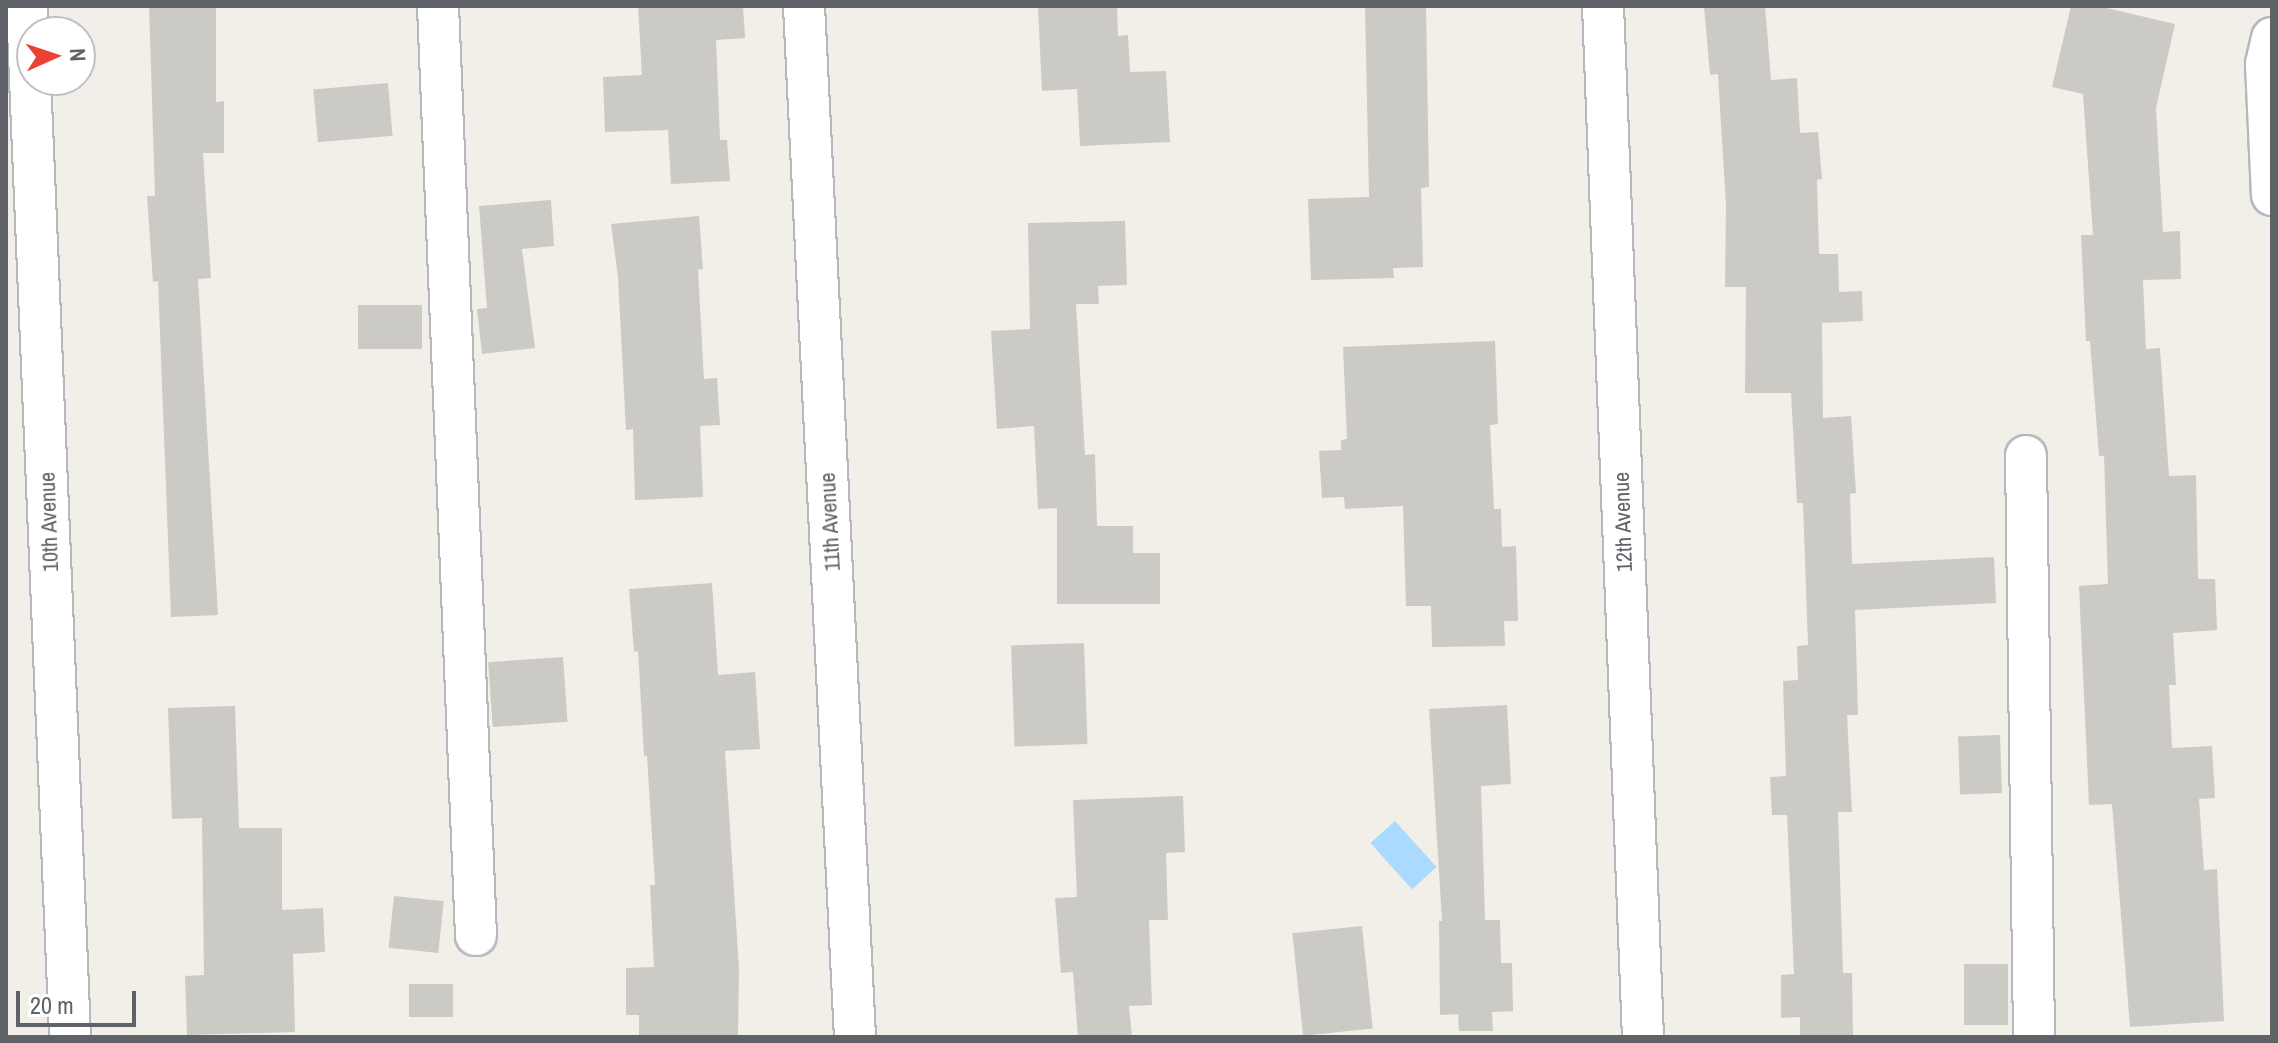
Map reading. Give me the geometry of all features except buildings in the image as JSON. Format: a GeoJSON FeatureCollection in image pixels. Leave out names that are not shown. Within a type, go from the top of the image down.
{"type":"FeatureCollection","features":[{"type":"Feature","properties":{"kind":"street","name":"10th Avenue"},"geometry":{"type":"LineString","coordinates":[[27,6],[70,1037]]}},
{"type":"Feature","properties":{"kind":"street"},"geometry":{"type":"LineString","coordinates":[[438,6],[476,935]]}},
{"type":"Feature","properties":{"kind":"street","name":"11th Avenue"},"geometry":{"type":"LineString","coordinates":[[804,6],[855,1037]]}},
{"type":"Feature","properties":{"kind":"street","name":"12th Avenue"},"geometry":{"type":"LineString","coordinates":[[1603,6],[1643,1037]]}},
{"type":"Feature","properties":{"kind":"street"},"geometry":{"type":"LineString","coordinates":[[2272,38],[2266,64],[2272,195]]}},
{"type":"Feature","properties":{"kind":"street"},"geometry":{"type":"LineString","coordinates":[[2026,456],[2034,1037]]}},
{"type":"Feature","properties":{"kind":"water"},"geometry":{"type":"Polygon","coordinates":[[[1395,821],[1436,867],[1412,889],[1370,843],[1395,821]]]}}]}
